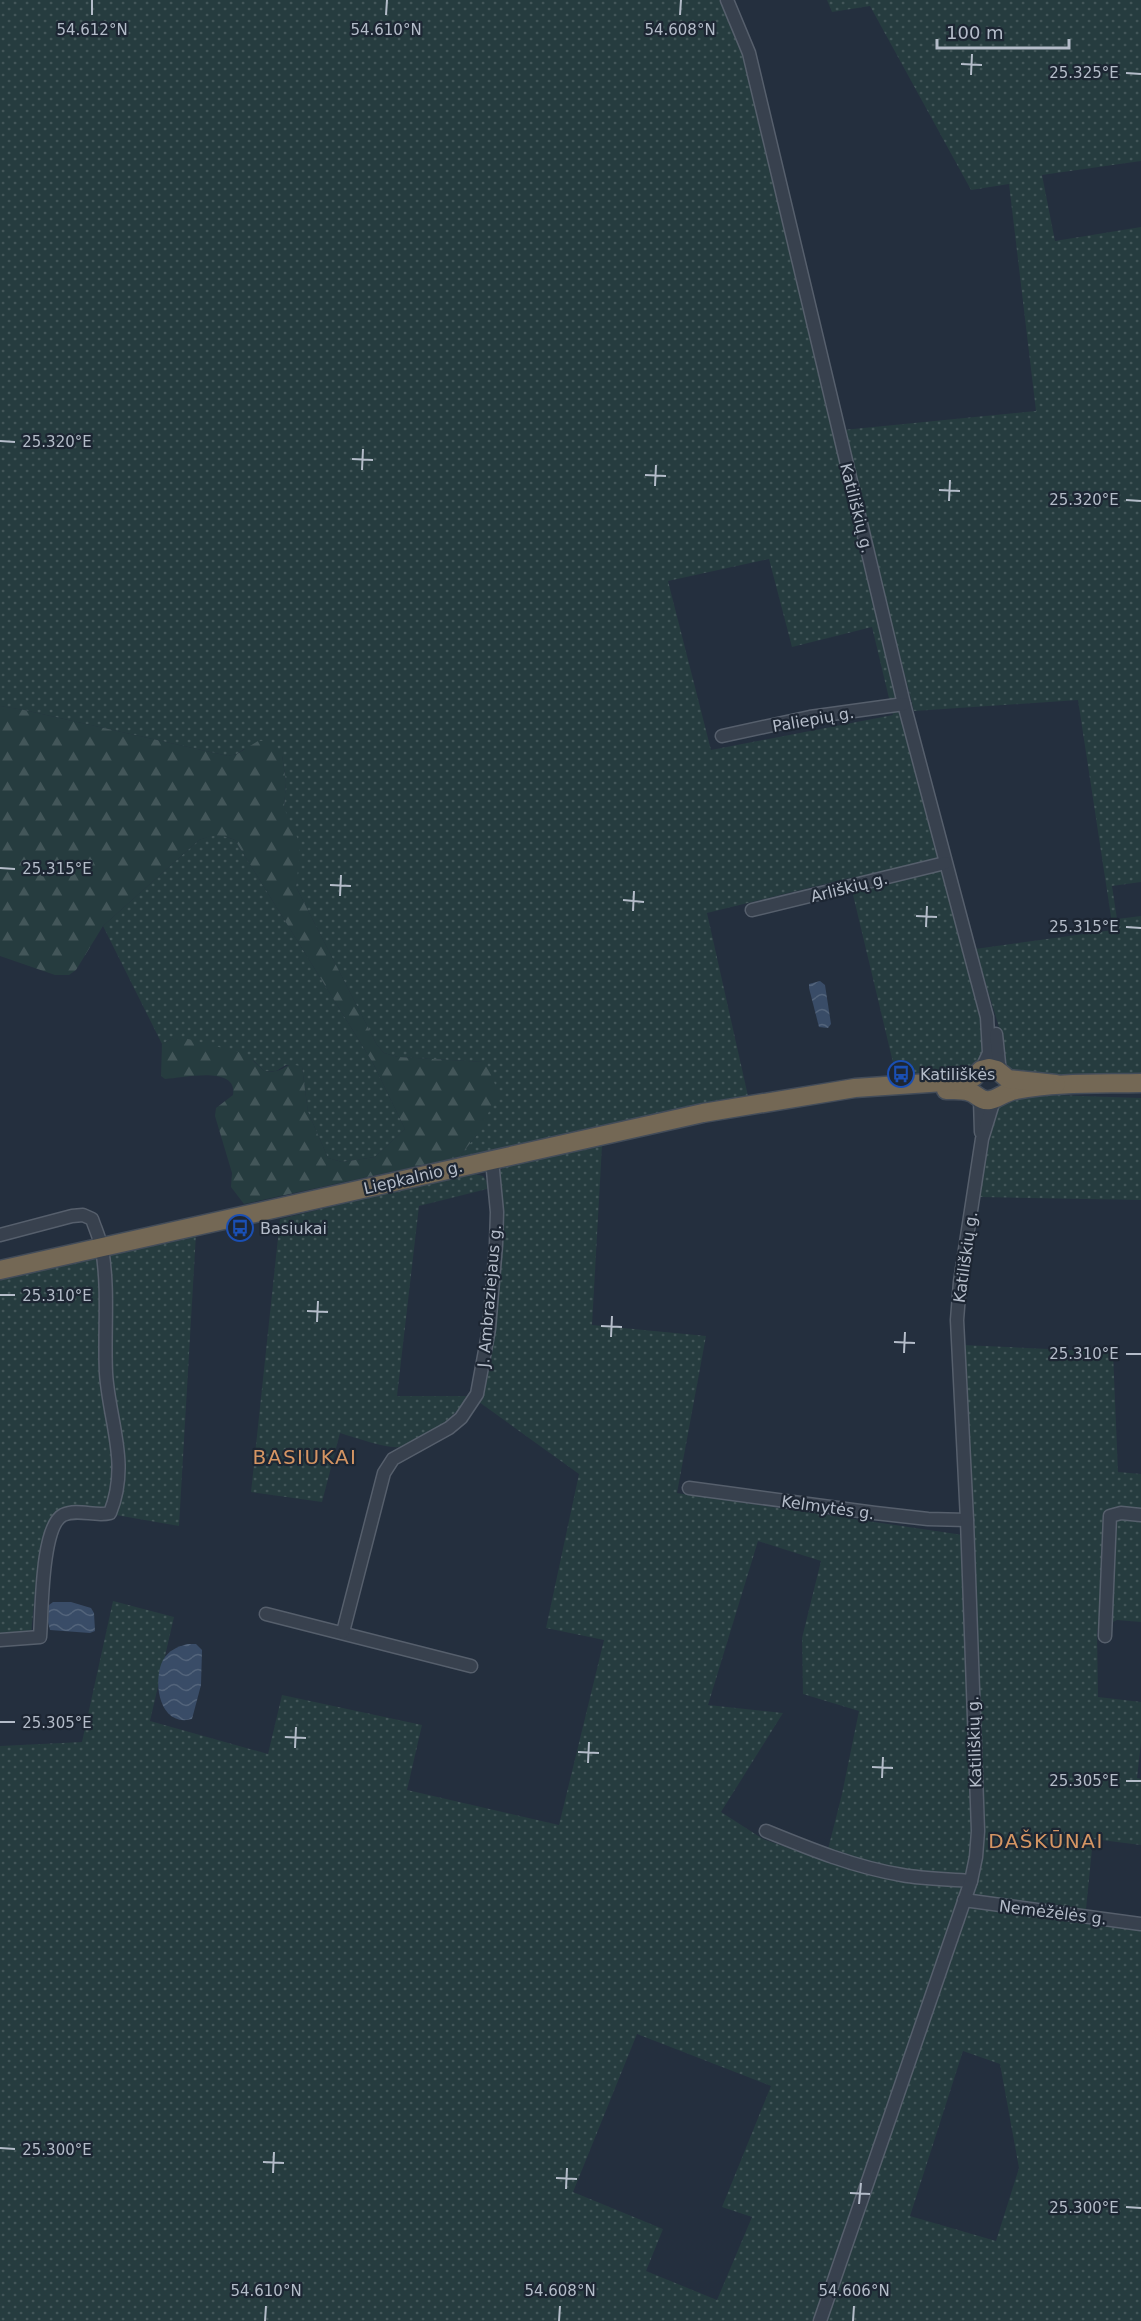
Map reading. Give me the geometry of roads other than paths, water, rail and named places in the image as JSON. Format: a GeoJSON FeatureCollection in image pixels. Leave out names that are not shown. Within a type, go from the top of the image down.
{"type":"FeatureCollection","features":[{"type":"Feature","properties":{"kind":"highway","name":"Liepkalnio g."},"geometry":{"type":"LineString","coordinates":[[0,1270],[696,1114],[756,1103],[855,1088],[959,1081],[988,1085],[1141,1083]]}},
{"type":"Feature","properties":{"kind":"street","name":"Katiliškių g."},"geometry":{"type":"LineString","coordinates":[[727,0],[749,53],[904,704],[987,1017],[988,1085]]}},
{"type":"Feature","properties":{"kind":"street","name":"Paliepių g."},"geometry":{"type":"LineString","coordinates":[[722,736],[810,717],[904,704]]}},
{"type":"Feature","properties":{"kind":"street","name":"Arliškių g."},"geometry":{"type":"LineString","coordinates":[[752,910],[945,863]]}},
{"type":"Feature","properties":{"kind":"street","name":"Katiliškių g."},"geometry":{"type":"LineString","coordinates":[[820,2321],[971,1881],[976,1857],[978,1831],[967,1520],[957,1320],[960,1282],[996,1033],[987,1017]]}},
{"type":"Feature","properties":{"kind":"street","name":"J. Ambraziejaus g."},"geometry":{"type":"LineString","coordinates":[[343,1632],[388,1465],[393,1459],[449,1428],[461,1418],[477,1394],[489,1329],[496,1245],[497,1212],[492,1160]]}},
{"type":"Feature","properties":{"kind":"street"},"geometry":{"type":"LineString","coordinates":[[0,1235],[72,1216],[83,1215],[92,1219],[101,1247],[105,1278],[108,1395],[117,1431],[119,1452],[114,1503],[110,1513],[73,1512],[62,1516],[51,1529],[45,1555],[40,1637],[0,1640]]}},
{"type":"Feature","properties":{"kind":"street","name":"Kelmytės g."},"geometry":{"type":"LineString","coordinates":[[689,1488],[875,1513],[928,1519],[967,1520]]}},
{"type":"Feature","properties":{"kind":"street"},"geometry":{"type":"LineString","coordinates":[[1105,1636],[1110,1516],[1121,1513],[1141,1515]]}},
{"type":"Feature","properties":{"kind":"street"},"geometry":{"type":"LineString","coordinates":[[266,1614],[471,1666]]}},
{"type":"Feature","properties":{"kind":"street"},"geometry":{"type":"LineString","coordinates":[[766,1831],[829,1857],[882,1871],[971,1881]]}},
{"type":"Feature","properties":{"kind":"street","name":"Nemėžėlės g."},"geometry":{"type":"LineString","coordinates":[[964,1900],[1141,1923]]}},
{"type":"Feature","properties":{"kind":"water"},"geometry":{"type":"Polygon","coordinates":[[[820,981],[825,985],[831,1024],[828,1028],[819,1027],[809,988],[809,984],[820,981]]]}},
{"type":"Feature","properties":{"kind":"water"},"geometry":{"type":"Polygon","coordinates":[[[53,1602],[71,1602],[91,1608],[94,1613],[95,1631],[90,1633],[50,1630],[49,1605],[53,1602]]]}},
{"type":"Feature","properties":{"kind":"water"},"geometry":{"type":"Polygon","coordinates":[[[187,1644],[196,1644],[202,1650],[201,1685],[192,1719],[181,1720],[172,1717],[165,1710],[161,1701],[158,1679],[165,1657],[174,1649],[187,1644]]]}},
{"type":"Feature","properties":{"kind":"place","name":"Katiliškės"},"geometry":{"type":"Point","coordinates":[901,1074]}},
{"type":"Feature","properties":{"kind":"place","name":"Basiukai"},"geometry":{"type":"Point","coordinates":[240,1228]}},
{"type":"Feature","properties":{"kind":"district","name":"BASIUKAI"},"geometry":{"type":"Point","coordinates":[305,1457]}},
{"type":"Feature","properties":{"kind":"district","name":"DAŠKŪNAI"},"geometry":{"type":"Point","coordinates":[1046,1841]}}]}
